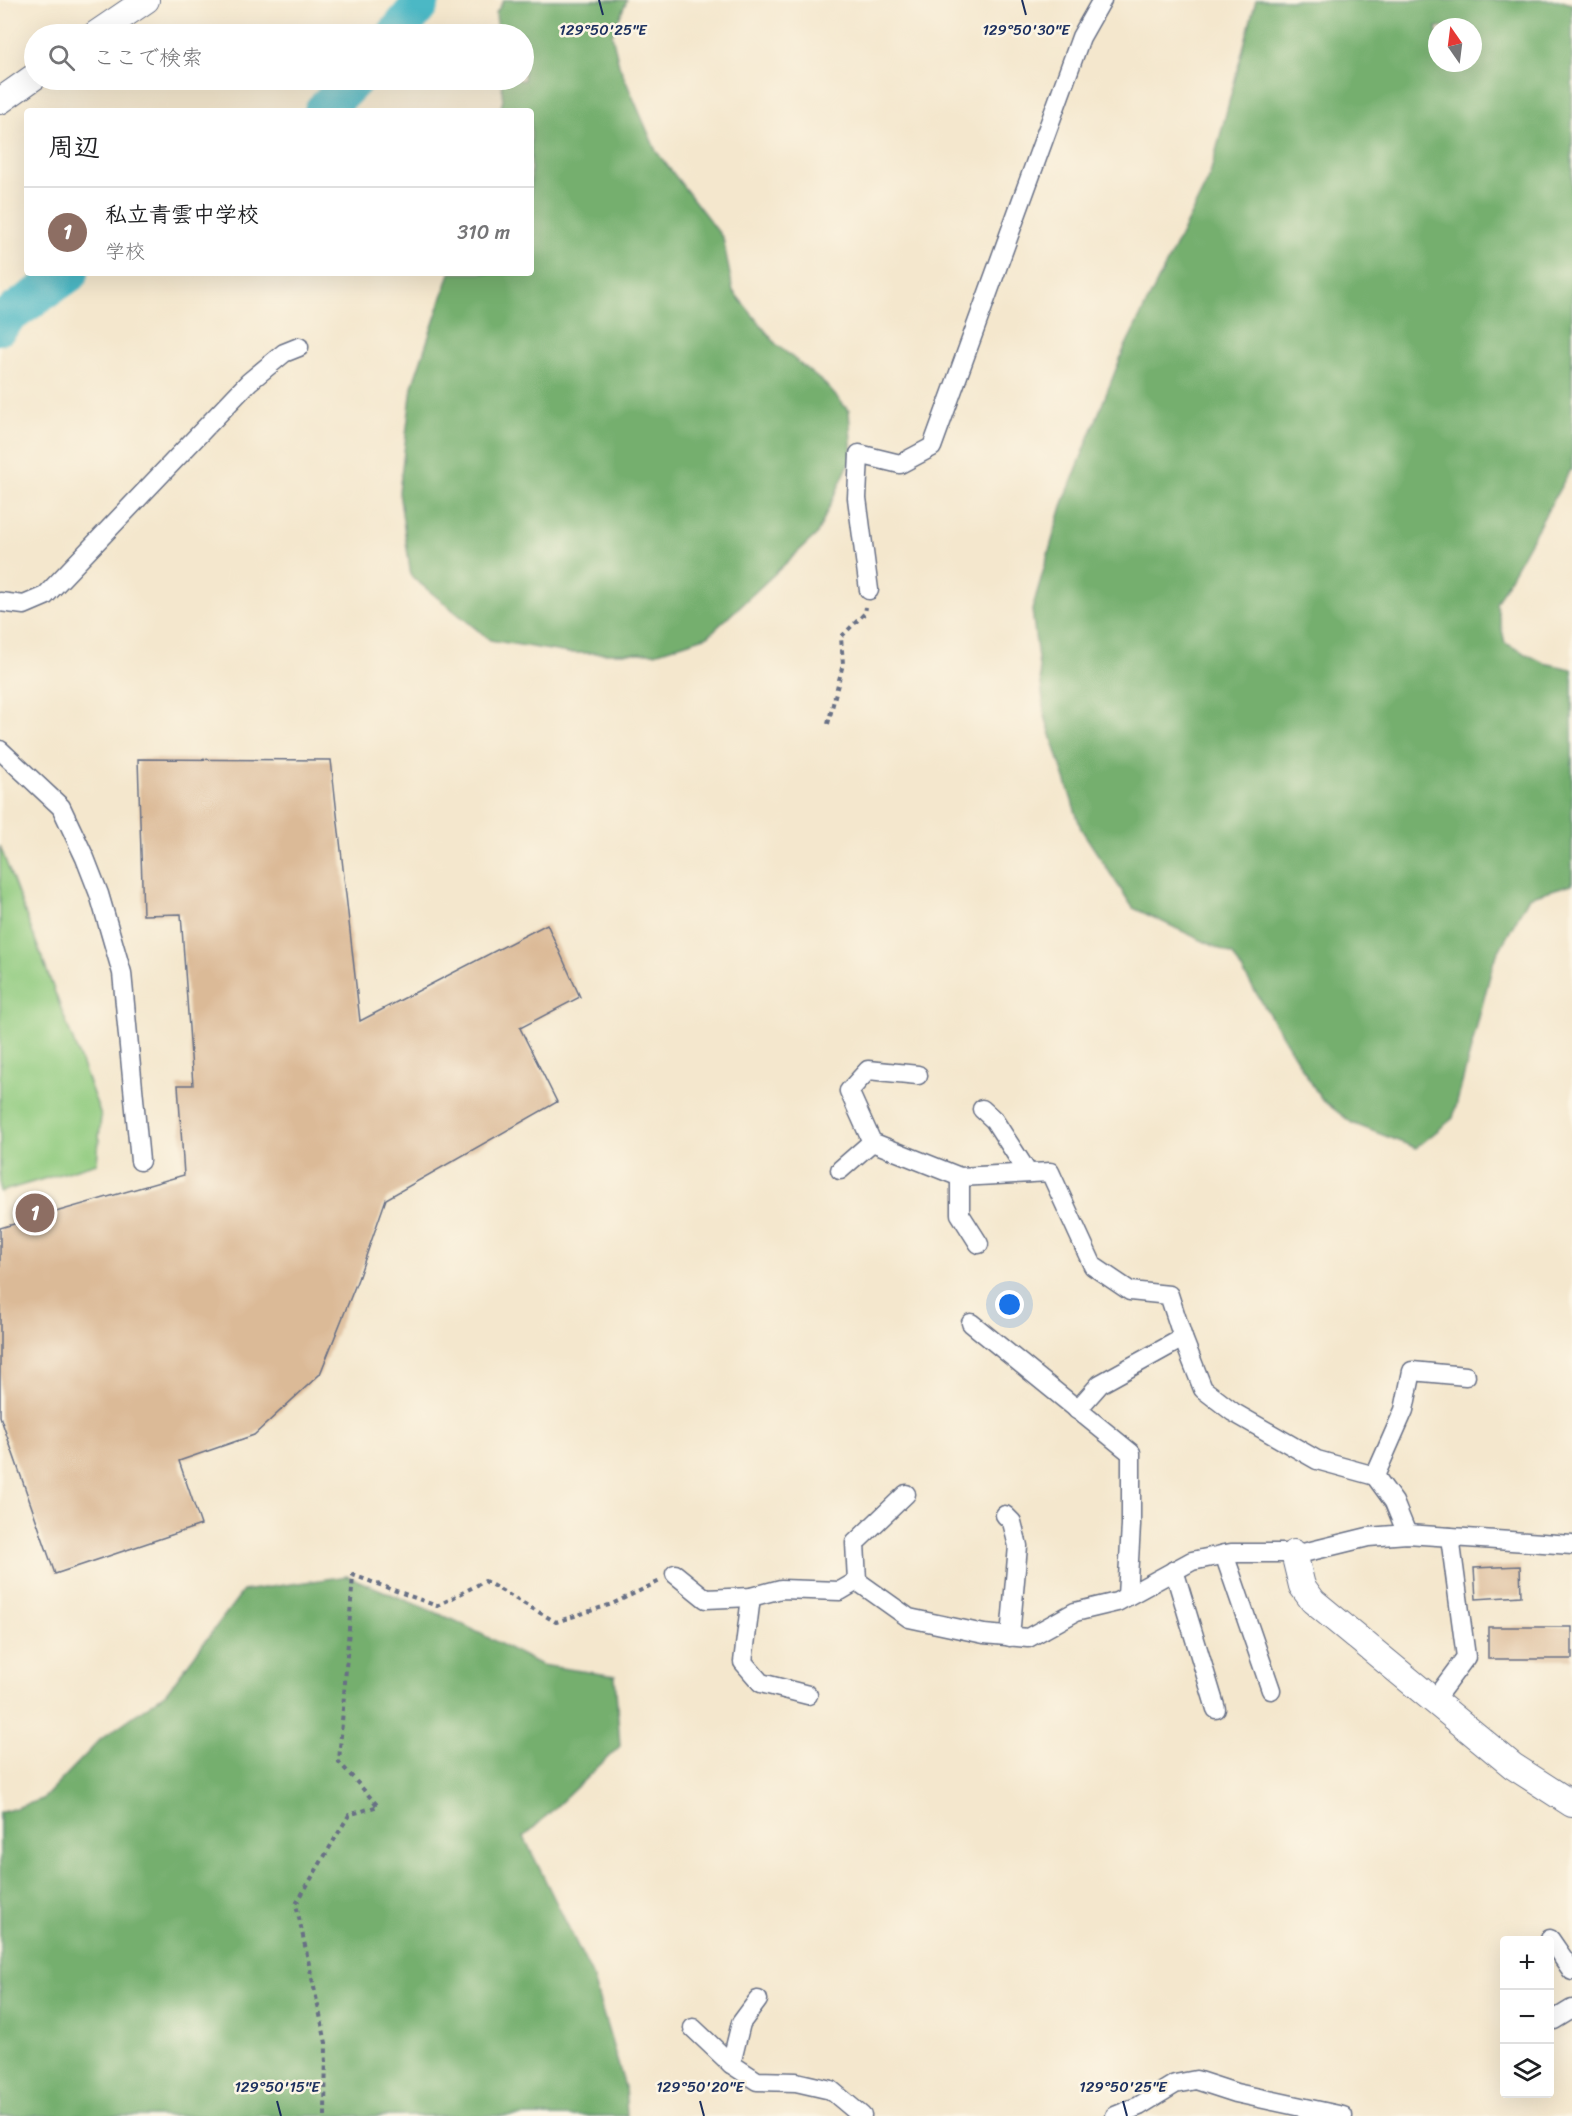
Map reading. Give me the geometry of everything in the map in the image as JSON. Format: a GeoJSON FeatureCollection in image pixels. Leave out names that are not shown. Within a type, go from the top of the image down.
{"type":"FeatureCollection","features":[{"type":"Feature","properties":{"kind":"street"},"geometry":{"type":"LineString","coordinates":[[111,24],[146,0]]}},
{"type":"Feature","properties":{"kind":"street"},"geometry":{"type":"LineString","coordinates":[[869,590],[857,498],[859,454],[900,464],[932,447],[1081,37],[1102,0]]}},
{"type":"Feature","properties":{"kind":"street"},"geometry":{"type":"LineString","coordinates":[[0,101],[24,84]]}},
{"type":"Feature","properties":{"kind":"street"},"geometry":{"type":"LineString","coordinates":[[0,602],[24,605],[45,596],[249,382],[284,353],[299,347]]}},
{"type":"Feature","properties":{"kind":"street"},"geometry":{"type":"LineString","coordinates":[[0,750],[61,807],[86,858],[99,894],[122,973],[140,1161]]}},
{"type":"Feature","properties":{"kind":"street"},"geometry":{"type":"LineString","coordinates":[[918,1075],[868,1070],[849,1091],[872,1142],[960,1177],[1050,1172],[1093,1266],[1130,1291],[1169,1296],[1203,1389],[1233,1412],[1317,1460],[1375,1476],[1394,1502],[1407,1534]]}},
{"type":"Feature","properties":{"kind":"street"},"geometry":{"type":"LineString","coordinates":[[982,1109],[994,1120],[1028,1173]]}},
{"type":"Feature","properties":{"kind":"street"},"geometry":{"type":"LineString","coordinates":[[840,1170],[872,1142]]}},
{"type":"Feature","properties":{"kind":"street"},"geometry":{"type":"LineString","coordinates":[[960,1177],[960,1214],[979,1244]]}},
{"type":"Feature","properties":{"kind":"street"},"geometry":{"type":"LineString","coordinates":[[972,1323],[1131,1453],[1131,1525],[1127,1596]]}},
{"type":"Feature","properties":{"kind":"street"},"geometry":{"type":"LineString","coordinates":[[1077,1410],[1100,1384],[1183,1338]]}},
{"type":"Feature","properties":{"kind":"street"},"geometry":{"type":"LineString","coordinates":[[1375,1476],[1404,1410],[1412,1371],[1466,1376]]}},
{"type":"Feature","properties":{"kind":"street"},"geometry":{"type":"LineString","coordinates":[[857,1581],[855,1543],[906,1494]]}},
{"type":"Feature","properties":{"kind":"street"},"geometry":{"type":"LineString","coordinates":[[1005,1515],[1012,1522],[1018,1546],[1010,1636]]}},
{"type":"Feature","properties":{"kind":"street"},"geometry":{"type":"LineString","coordinates":[[857,1581],[909,1618],[984,1634],[1028,1638],[1075,1612],[1118,1602],[1191,1561],[1224,1554],[1303,1553],[1368,1537],[1407,1534],[1572,1545]]}},
{"type":"Feature","properties":{"kind":"street"},"geometry":{"type":"LineString","coordinates":[[1434,1700],[1466,1658],[1450,1537]]}},
{"type":"Feature","properties":{"kind":"street"},"geometry":{"type":"LineString","coordinates":[[1294,1553],[1302,1586],[1313,1601],[1513,1766],[1572,1804]]}},
{"type":"Feature","properties":{"kind":"street"},"geometry":{"type":"LineString","coordinates":[[1224,1554],[1272,1690]]}},
{"type":"Feature","properties":{"kind":"street"},"geometry":{"type":"LineString","coordinates":[[1174,1570],[1216,1709]]}},
{"type":"Feature","properties":{"kind":"street"},"geometry":{"type":"LineString","coordinates":[[675,1574],[706,1599],[751,1597],[781,1589],[840,1591],[857,1581]]}},
{"type":"Feature","properties":{"kind":"street"},"geometry":{"type":"LineString","coordinates":[[751,1597],[743,1662],[761,1683],[808,1695]]}},
{"type":"Feature","properties":{"kind":"street"},"geometry":{"type":"LineString","coordinates":[[1554,1945],[1572,1971]]}},
{"type":"Feature","properties":{"kind":"street"},"geometry":{"type":"LineString","coordinates":[[732,2064],[741,2023],[758,2000]]}},
{"type":"Feature","properties":{"kind":"street"},"geometry":{"type":"LineString","coordinates":[[1554,2020],[1572,2009]]}},
{"type":"Feature","properties":{"kind":"street"},"geometry":{"type":"LineString","coordinates":[[693,2028],[732,2064],[757,2081],[796,2082],[831,2090],[862,2116]]}},
{"type":"Feature","properties":{"kind":"street"},"geometry":{"type":"LineString","coordinates":[[1115,2116],[1139,2106],[1175,2084],[1196,2080],[1236,2093],[1343,2116]]}},
{"type":"Feature","properties":{"kind":"path"},"geometry":{"type":"LineString","coordinates":[[828,724],[843,664],[841,637],[865,613],[869,590]]}},
{"type":"Feature","properties":{"kind":"path"},"geometry":{"type":"LineString","coordinates":[[325,2116],[326,2043],[296,1904],[349,1815],[378,1806],[339,1762],[353,1575],[438,1606],[485,1581],[556,1622],[612,1604],[675,1574]]}},
{"type":"Feature","properties":{"kind":"green space"},"geometry":{"type":"Polygon","coordinates":[[[504,0],[627,0],[612,35],[619,65],[656,151],[723,238],[733,291],[776,344],[826,385],[849,411],[852,457],[817,534],[708,636],[655,653],[568,653],[490,640],[411,576],[399,492],[412,387],[449,276],[534,276],[534,108],[501,108],[502,90],[534,90],[534,24],[497,24],[496,13],[504,0]]]}},
{"type":"Feature","properties":{"kind":"green space"},"geometry":{"type":"Polygon","coordinates":[[[1256,0],[1558,0],[1572,4],[1572,470],[1496,603],[1505,643],[1544,663],[1572,669],[1572,884],[1529,897],[1494,960],[1453,1118],[1416,1148],[1352,1123],[1321,1099],[1233,955],[1133,908],[1081,829],[1045,716],[1032,610],[1062,506],[1124,349],[1209,178],[1256,0]]]}},
{"type":"Feature","properties":{"kind":"green space"},"geometry":{"type":"Polygon","coordinates":[[[0,846],[101,1115],[97,1163],[0,1192],[0,846]]]}},
{"type":"Feature","properties":{"kind":"green space"},"geometry":{"type":"Polygon","coordinates":[[[347,1576],[456,1621],[541,1665],[615,1676],[620,1746],[524,1837],[591,1973],[625,2087],[627,2116],[0,2116],[0,1813],[43,1799],[101,1739],[166,1693],[243,1591],[347,1576]]]}},
{"type":"Feature","properties":{"kind":"building"},"geometry":{"type":"Polygon","coordinates":[[[138,759],[331,760],[360,1021],[547,924],[580,997],[520,1028],[557,1102],[386,1199],[358,1279],[320,1374],[254,1435],[179,1461],[201,1525],[55,1574],[0,1416],[0,1228],[184,1175],[178,1085],[193,1085],[181,914],[143,915],[138,759]]]}},
{"type":"Feature","properties":{"kind":"building"},"geometry":{"type":"Polygon","coordinates":[[[1520,1566],[1521,1596],[1476,1599],[1474,1568],[1520,1566]]]}},
{"type":"Feature","properties":{"kind":"building"},"geometry":{"type":"Polygon","coordinates":[[[1488,1627],[1572,1627],[1572,1659],[1488,1659],[1488,1627]]]}},
{"type":"Feature","properties":{"kind":"waterway"},"geometry":{"type":"LineString","coordinates":[[404,24],[421,0]]}},
{"type":"Feature","properties":{"kind":"waterway"},"geometry":{"type":"LineString","coordinates":[[326,108],[344,90]]}},
{"type":"Feature","properties":{"kind":"waterway"},"geometry":{"type":"LineString","coordinates":[[0,326],[8,316],[66,276]]}},
{"type":"Feature","properties":{"kind":"place","name":"私立青雲中学校"},"geometry":{"type":"Point","coordinates":[35,1213]}}]}
